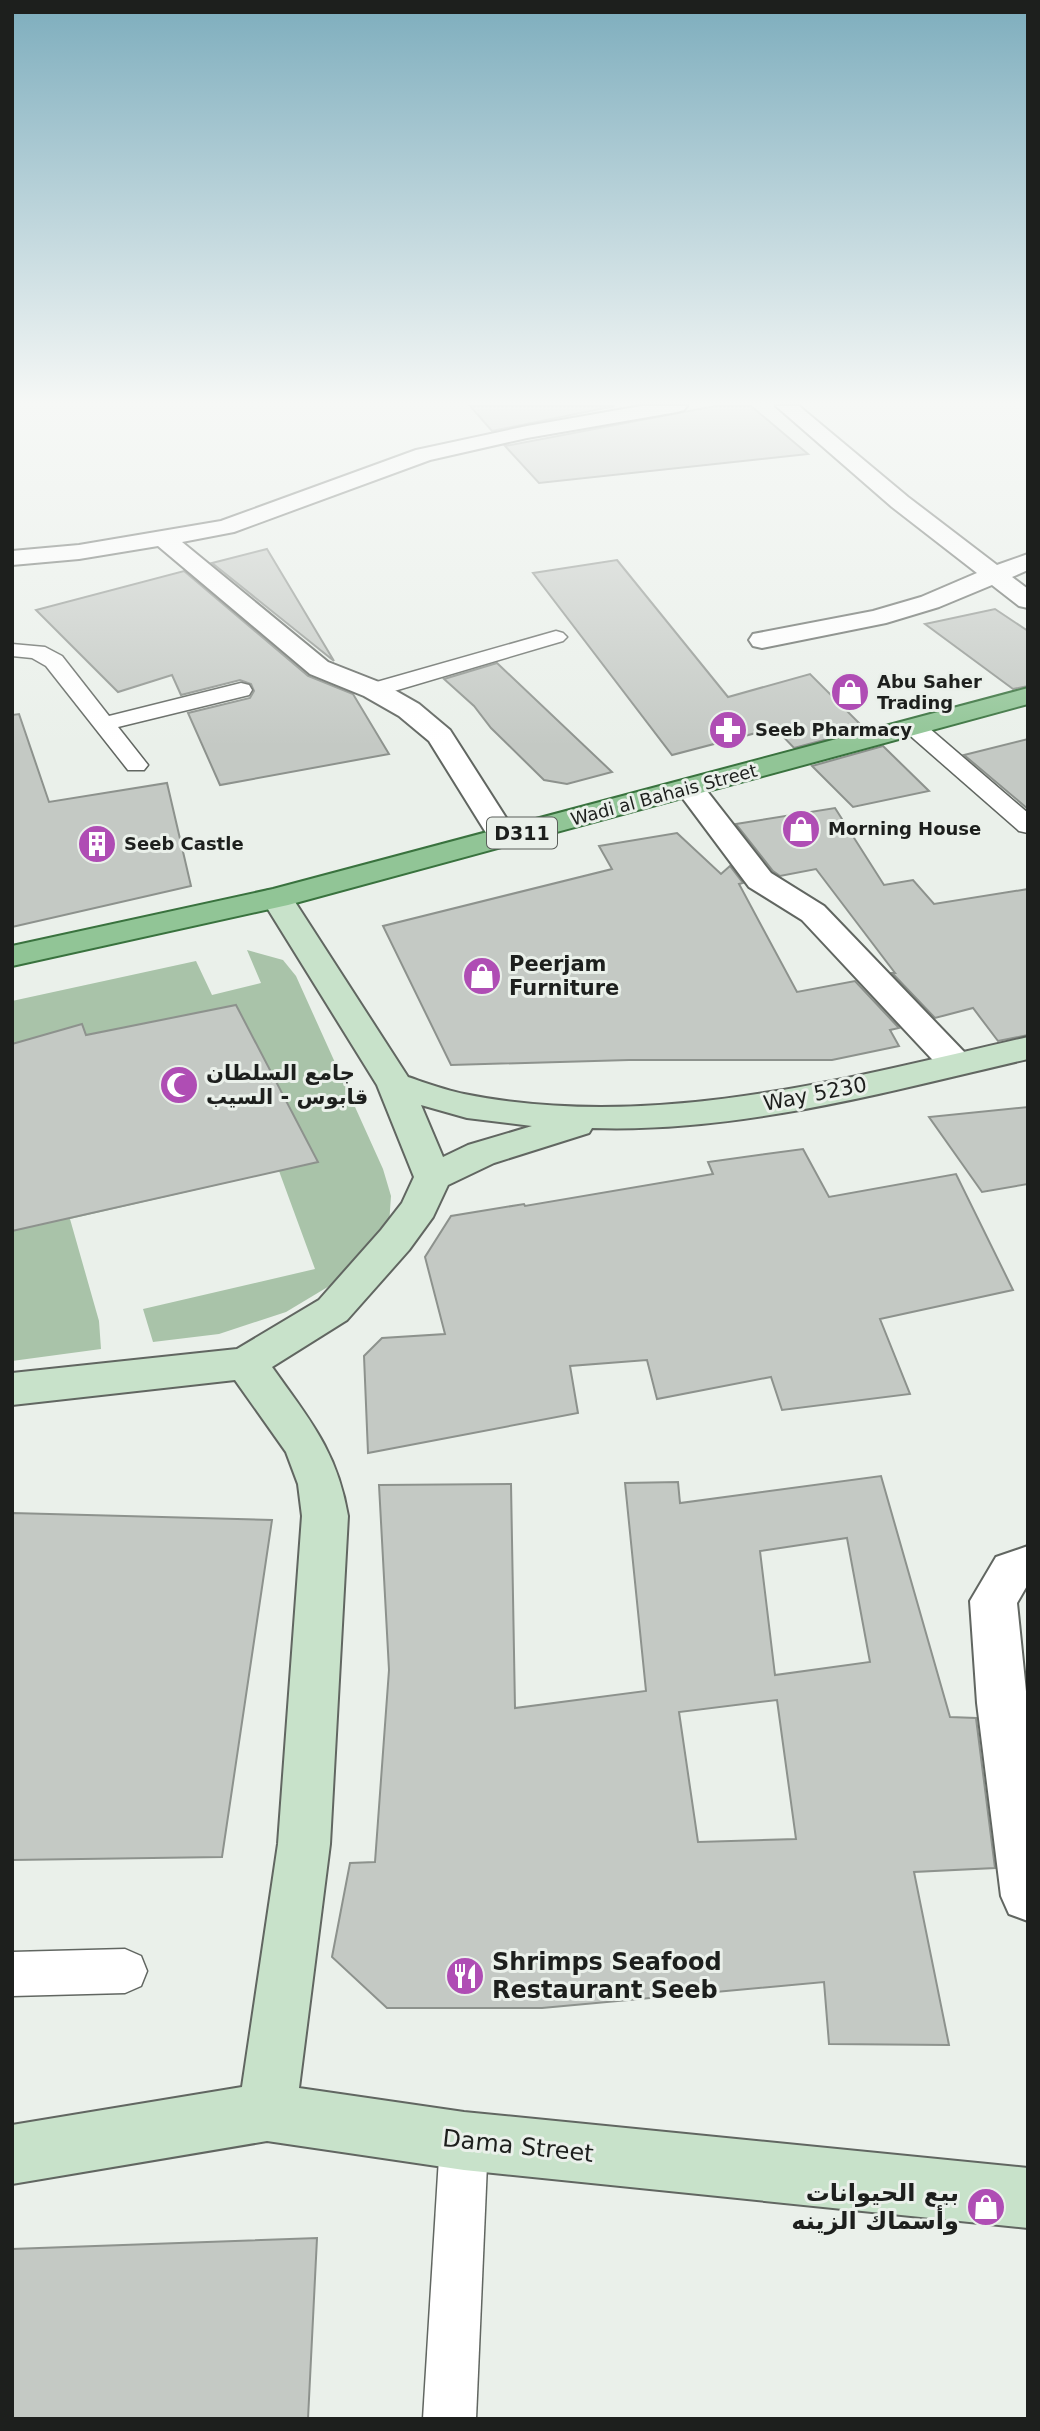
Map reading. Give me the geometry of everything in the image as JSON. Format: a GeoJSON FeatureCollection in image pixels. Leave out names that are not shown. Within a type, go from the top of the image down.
{"type":"FeatureCollection","features":[{"type":"Feature","properties":{"kind":"main road","name":"Wadi al Bahais Street"},"geometry":{"type":"LineString","coordinates":[[12,956],[277,898],[1028,696]]}},
{"type":"Feature","properties":{"kind":"street"},"geometry":{"type":"LineString","coordinates":[[12,558],[79,552],[164,539],[226,527],[247,519]]}},
{"type":"Feature","properties":{"kind":"street"},"geometry":{"type":"LineString","coordinates":[[922,519],[1028,601]]}},
{"type":"Feature","properties":{"kind":"street"},"geometry":{"type":"LineString","coordinates":[[164,539],[319,668],[374,690],[409,709],[440,736],[504,838]]}},
{"type":"Feature","properties":{"kind":"street"},"geometry":{"type":"LineString","coordinates":[[762,640],[877,618],[930,602],[1028,561]]}},
{"type":"Feature","properties":{"kind":"street"},"geometry":{"type":"LineString","coordinates":[[690,788],[760,880],[813,913],[956,1064]]}},
{"type":"Feature","properties":{"kind":"street"},"geometry":{"type":"LineString","coordinates":[[12,1389],[246,1363],[333,1310],[411,1218],[433,1177],[396,1085],[277,898]]}},
{"type":"Feature","properties":{"kind":"street","name":"Way 5230"},"geometry":{"type":"LineString","coordinates":[[396,1085],[465,1106],[599,1119],[674,1116],[791,1101],[1028,1048]]}},
{"type":"Feature","properties":{"kind":"street","name":"Way 5230"},"geometry":{"type":"LineString","coordinates":[[433,1177],[481,1154],[599,1119]]}},
{"type":"Feature","properties":{"kind":"street"},"geometry":{"type":"LineString","coordinates":[[246,1363],[304,1446],[320,1484],[324,1516],[304,1844],[267,2112]]}},
{"type":"Feature","properties":{"kind":"street"},"geometry":{"type":"LineString","coordinates":[[1028,1565],[1012,1570],[993,1601],[1002,1703],[1028,1896]]}},
{"type":"Feature","properties":{"kind":"street","name":"Dama Street"},"geometry":{"type":"LineString","coordinates":[[12,2155],[267,2112],[464,2141],[1028,2198]]}},
{"type":"Feature","properties":{"kind":"lane"},"geometry":{"type":"LineString","coordinates":[[374,690],[556,637]]}},
{"type":"Feature","properties":{"kind":"lane"},"geometry":{"type":"LineString","coordinates":[[12,650],[37,652],[54,661],[136,765]]}},
{"type":"Feature","properties":{"kind":"lane"},"geometry":{"type":"LineString","coordinates":[[104,724],[241,690]]}},
{"type":"Feature","properties":{"kind":"lane"},"geometry":{"type":"LineString","coordinates":[[914,727],[1028,826]]}},
{"type":"Feature","properties":{"kind":"lane"},"geometry":{"type":"LineString","coordinates":[[12,1974],[125,1971]]}},
{"type":"Feature","properties":{"kind":"lane"},"geometry":{"type":"LineString","coordinates":[[449,2419],[464,2141]]}},
{"type":"Feature","properties":{"kind":"green space","name":"جامع السلطان قابوس - السيب"},"geometry":{"type":"Polygon","coordinates":[[[247,950],[283,960],[296,976],[383,1169],[391,1196],[389,1225],[351,1273],[286,1312],[219,1334],[153,1342],[143,1309],[315,1269],[279,1171],[70,1219],[99,1321],[101,1349],[12,1361],[12,1001],[196,961],[212,995],[261,983],[247,950]]]}},
{"type":"Feature","properties":{"kind":"building"},"geometry":{"type":"Polygon","coordinates":[[[267,549],[334,661],[212,563],[267,549]]]}},
{"type":"Feature","properties":{"kind":"building"},"geometry":{"type":"Polygon","coordinates":[[[617,560],[728,697],[810,674],[865,729],[794,748],[775,728],[672,755],[533,573],[617,560]]]}},
{"type":"Feature","properties":{"kind":"building"},"geometry":{"type":"Polygon","coordinates":[[[184,571],[308,676],[353,694],[389,754],[220,785],[188,713],[250,698],[254,691],[251,684],[240,680],[181,695],[172,675],[118,692],[36,610],[184,571]]]}},
{"type":"Feature","properties":{"kind":"building"},"geometry":{"type":"Polygon","coordinates":[[[995,609],[1028,631],[1028,686],[1013,689],[925,624],[995,609]]]}},
{"type":"Feature","properties":{"kind":"building"},"geometry":{"type":"Polygon","coordinates":[[[497,663],[612,772],[567,784],[544,780],[491,728],[474,706],[444,679],[497,663]]]}},
{"type":"Feature","properties":{"kind":"building","name":"Seeb Castle"},"geometry":{"type":"Polygon","coordinates":[[[19,714],[49,802],[167,783],[191,886],[12,927],[12,715],[19,714]]]}},
{"type":"Feature","properties":{"kind":"building"},"geometry":{"type":"Polygon","coordinates":[[[1028,739],[1028,809],[964,755],[1028,739]]]}},
{"type":"Feature","properties":{"kind":"building"},"geometry":{"type":"Polygon","coordinates":[[[883,746],[929,791],[853,807],[812,766],[883,746]]]}},
{"type":"Feature","properties":{"kind":"building"},"geometry":{"type":"Polygon","coordinates":[[[835,808],[884,885],[913,880],[934,904],[1028,889],[1028,1035],[998,1041],[973,1008],[935,1018],[892,973],[895,973],[816,869],[780,876],[773,871],[736,824],[835,808]]]}},
{"type":"Feature","properties":{"kind":"building"},"geometry":{"type":"Polygon","coordinates":[[[677,833],[721,874],[730,866],[743,883],[739,884],[797,992],[855,981],[899,1028],[890,1030],[899,1046],[832,1060],[629,1060],[451,1065],[383,926],[612,869],[599,846],[677,833]]]}},
{"type":"Feature","properties":{"kind":"building"},"geometry":{"type":"Polygon","coordinates":[[[236,1005],[318,1162],[12,1231],[12,1044],[82,1024],[86,1035],[236,1005]]]}},
{"type":"Feature","properties":{"kind":"building"},"geometry":{"type":"Polygon","coordinates":[[[1028,1107],[1028,1184],[982,1192],[929,1117],[1028,1107]]]}},
{"type":"Feature","properties":{"kind":"building"},"geometry":{"type":"Polygon","coordinates":[[[803,1149],[829,1197],[956,1174],[1013,1290],[880,1319],[910,1394],[782,1410],[771,1377],[657,1399],[647,1360],[570,1366],[578,1413],[368,1453],[364,1356],[382,1338],[445,1334],[425,1257],[451,1216],[713,1174],[708,1162],[803,1149]]]}},
{"type":"Feature","properties":{"kind":"building"},"geometry":{"type":"Polygon","coordinates":[[[881,1476],[950,1717],[976,1718],[995,1868],[914,1872],[949,2045],[829,2044],[824,1982],[542,2008],[387,2008],[332,1957],[350,1863],[375,1862],[389,1670],[379,1485],[511,1484],[515,1708],[646,1691],[625,1483],[678,1482],[680,1503],[881,1476]],[[847,1538],[760,1551],[775,1675],[870,1662],[847,1538]],[[777,1700],[679,1712],[698,1842],[796,1839],[777,1700]]]}},
{"type":"Feature","properties":{"kind":"building"},"geometry":{"type":"Polygon","coordinates":[[[12,1513],[272,1520],[222,1857],[12,1860],[12,1513]]]}},
{"type":"Feature","properties":{"kind":"building"},"geometry":{"type":"Polygon","coordinates":[[[317,2238],[308,2419],[12,2419],[12,2249],[317,2238]]]}},
{"type":"Feature","properties":{"kind":"place","name":"Abu Saher Trading"},"geometry":{"type":"Point","coordinates":[850,692]}},
{"type":"Feature","properties":{"kind":"place","name":"Seeb Pharmacy"},"geometry":{"type":"Point","coordinates":[728,730]}},
{"type":"Feature","properties":{"kind":"place","name":"Morning House"},"geometry":{"type":"Point","coordinates":[801,829]}},
{"type":"Feature","properties":{"kind":"place","name":"Seeb Castle"},"geometry":{"type":"Point","coordinates":[97,844]}},
{"type":"Feature","properties":{"kind":"place","name":"Peerjam Furniture"},"geometry":{"type":"Point","coordinates":[482,976]}},
{"type":"Feature","properties":{"kind":"place","name":"جامع السلطان قابوس - السيب"},"geometry":{"type":"Point","coordinates":[179,1085]}},
{"type":"Feature","properties":{"kind":"place","name":"Shrimps Seafood Restaurant Seeb"},"geometry":{"type":"Point","coordinates":[465,1976]}},
{"type":"Feature","properties":{"kind":"place","name":"بيع الحيوانات وأسماك الزينه"},"geometry":{"type":"Point","coordinates":[986,2207]}}]}
